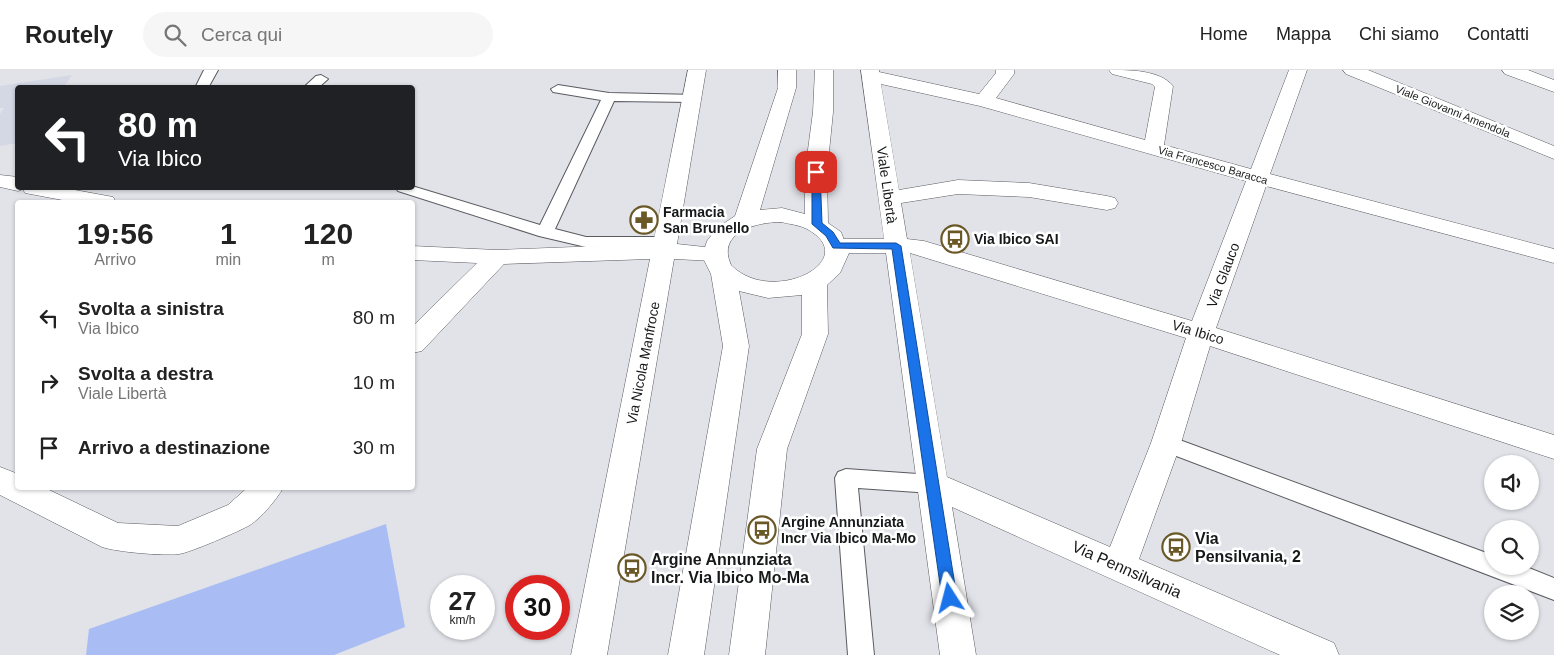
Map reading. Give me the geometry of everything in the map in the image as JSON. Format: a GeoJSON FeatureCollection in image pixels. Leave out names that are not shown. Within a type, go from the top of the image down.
{"type":"FeatureCollection","features":[{"type":"Feature","properties":{"kind":"street","name":"Via Nicola Manfroce"},"geometry":{"type":"LineString","coordinates":[[589,655],[697,70]]}},
{"type":"Feature","properties":{"kind":"street"},"geometry":{"type":"LineString","coordinates":[[745,220],[787,88],[787,70]]}},
{"type":"Feature","properties":{"kind":"street"},"geometry":{"type":"LineString","coordinates":[[817,224],[816,172],[823,112],[824,70]]}},
{"type":"Feature","properties":{"kind":"street"},"geometry":{"type":"LineString","coordinates":[[984,101],[1006,70]]}},
{"type":"Feature","properties":{"kind":"street"},"geometry":{"type":"LineString","coordinates":[[1118,70],[1158,80],[1164,86],[1153,149]]}},
{"type":"Feature","properties":{"kind":"street","name":"Via Glauco"},"geometry":{"type":"LineString","coordinates":[[1120,565],[1166,442],[1201,333],[1298,70]]}},
{"type":"Feature","properties":{"kind":"street","name":"Viale Giovanni Amendola"},"geometry":{"type":"LineString","coordinates":[[1352,70],[1554,153]]}},
{"type":"Feature","properties":{"kind":"street"},"geometry":{"type":"LineString","coordinates":[[1511,70],[1554,86]]}},
{"type":"Feature","properties":{"kind":"street","name":"Via Francesco Baracca"},"geometry":{"type":"LineString","coordinates":[[871,73],[984,101],[1259,178],[1554,256]]}},
{"type":"Feature","properties":{"kind":"street","name":"Viale Libertà"},"geometry":{"type":"LineString","coordinates":[[871,73],[958,655]]}},
{"type":"Feature","properties":{"kind":"street"},"geometry":{"type":"LineString","coordinates":[[0,181],[15,184]]}},
{"type":"Feature","properties":{"kind":"street"},"geometry":{"type":"LineString","coordinates":[[889,198],[958,187],[1029,190],[1107,203]]}},
{"type":"Feature","properties":{"kind":"street"},"geometry":{"type":"LineString","coordinates":[[43,190],[95,200]]}},
{"type":"Feature","properties":{"kind":"street"},"geometry":{"type":"LineString","coordinates":[[415,253],[497,257],[665,247],[719,263],[737,282],[754,288],[775,291],[796,289],[826,275],[834,266],[838,256],[837,246],[830,234],[817,224],[801,218],[782,215],[763,216],[745,220],[732,226],[722,234],[716,244],[719,263],[736,346],[686,655]]}},
{"type":"Feature","properties":{"kind":"street","name":"Via Ibico"},"geometry":{"type":"LineString","coordinates":[[837,246],[916,246],[1201,333],[1554,447]]}},
{"type":"Feature","properties":{"kind":"street"},"geometry":{"type":"LineString","coordinates":[[415,341],[497,257]]}},
{"type":"Feature","properties":{"kind":"street"},"geometry":{"type":"LineString","coordinates":[[747,655],[772,449],[815,334],[814,282]]}},
{"type":"Feature","properties":{"kind":"street"},"geometry":{"type":"LineString","coordinates":[[0,480],[15,488]]}},
{"type":"Feature","properties":{"kind":"street","name":"Via Pennsilvania"},"geometry":{"type":"LineString","coordinates":[[932,484],[1120,565],[1321,655]]}},
{"type":"Feature","properties":{"kind":"street"},"geometry":{"type":"LineString","coordinates":[[20,490],[114,537],[179,540],[239,515],[265,490]]}},
{"type":"Feature","properties":{"kind":"lane"},"geometry":{"type":"LineString","coordinates":[[203,85],[211,70]]}},
{"type":"Feature","properties":{"kind":"lane"},"geometry":{"type":"LineString","coordinates":[[313,85],[321,78]]}},
{"type":"Feature","properties":{"kind":"lane"},"geometry":{"type":"LineString","coordinates":[[558,89],[609,96],[692,98]]}},
{"type":"Feature","properties":{"kind":"lane"},"geometry":{"type":"LineString","coordinates":[[545,232],[609,96]]}},
{"type":"Feature","properties":{"kind":"lane"},"geometry":{"type":"LineString","coordinates":[[410,190],[545,232],[586,242],[665,247]]}},
{"type":"Feature","properties":{"kind":"lane"},"geometry":{"type":"LineString","coordinates":[[1166,442],[1484,563]]}},
{"type":"Feature","properties":{"kind":"lane"},"geometry":{"type":"LineString","coordinates":[[861,655],[846,478],[932,484]]}},
{"type":"Feature","properties":{"kind":"lane"},"geometry":{"type":"LineString","coordinates":[[1517,575],[1554,589]]}},
{"type":"Feature","properties":{"kind":"shaded area"},"geometry":{"type":"Polygon","coordinates":[[[72,75],[65,85],[15,85],[15,143],[0,146],[0,114],[4,108],[0,108],[0,86],[72,75]]]}},
{"type":"Feature","properties":{"kind":"shaded area"},"geometry":{"type":"Polygon","coordinates":[[[386,524],[405,627],[334,655],[86,655],[89,629],[386,524]]]}},
{"type":"Feature","properties":{"kind":"place","name":"Farmacia San Brunello"},"geometry":{"type":"Point","coordinates":[644,220]}},
{"type":"Feature","properties":{"kind":"place","name":"Via Ibico SAI"},"geometry":{"type":"Point","coordinates":[955,239]}},
{"type":"Feature","properties":{"kind":"place","name":"Argine Annunziata Incr Via Ibico Ma-Mo"},"geometry":{"type":"Point","coordinates":[762,530]}},
{"type":"Feature","properties":{"kind":"place","name":"Via Pensilvania, 2"},"geometry":{"type":"Point","coordinates":[1176,547]}},
{"type":"Feature","properties":{"kind":"place","name":"Argine Annunziata Incr. Via Ibico Mo-Ma"},"geometry":{"type":"Point","coordinates":[632,568]}},
{"type":"Feature","properties":{"kind":"route"},"geometry":{"type":"LineString","coordinates":[[816,172],[817,224],[830,234],[837,246],[896,246],[950,598]]}}]}
